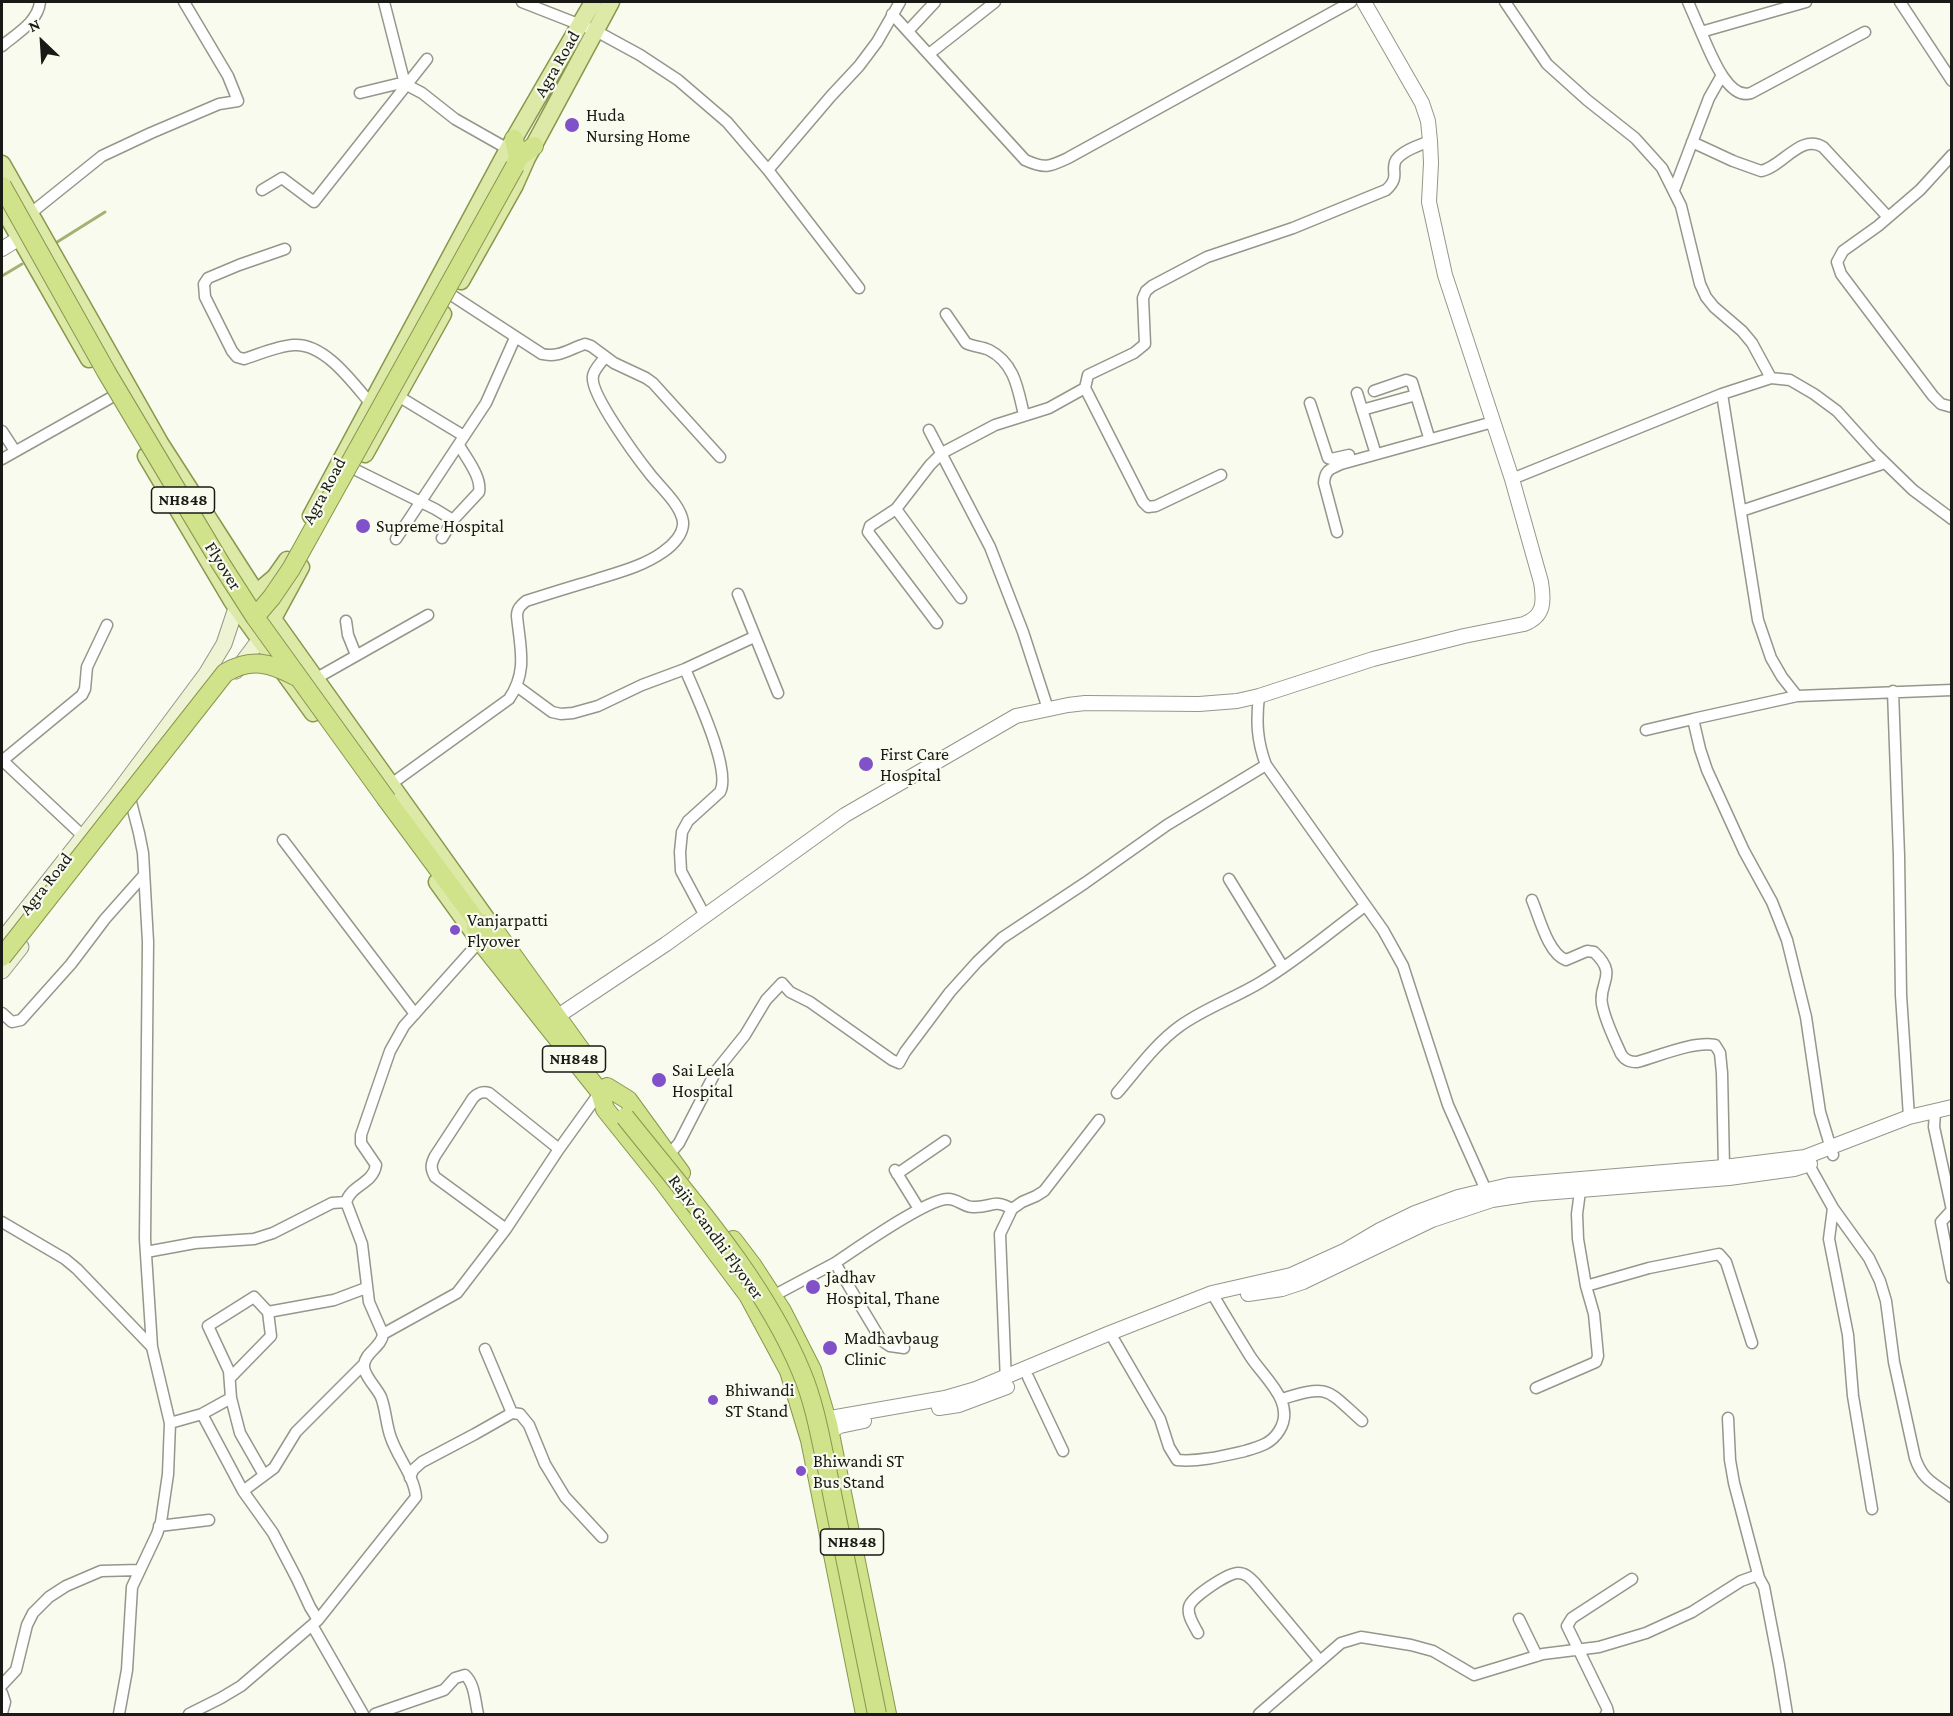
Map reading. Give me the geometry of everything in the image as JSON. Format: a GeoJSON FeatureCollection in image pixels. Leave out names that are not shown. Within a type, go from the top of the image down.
{"type":"FeatureCollection","features":[{"type":"Feature","properties":{"kind":"highway"},"geometry":{"type":"LineString","coordinates":[[255,617],[291,569],[514,153],[534,146]]}},
{"type":"Feature","properties":{"kind":"highway","name":"Flyover"},"geometry":{"type":"LineString","coordinates":[[2,186],[106,373],[255,617],[307,678],[481,931]]}},
{"type":"Feature","properties":{"kind":"highway"},"geometry":{"type":"LineString","coordinates":[[2,957],[225,673],[246,663],[257,663],[307,678]]}},
{"type":"Feature","properties":{"kind":"highway","name":"NH848"},"geometry":{"type":"LineString","coordinates":[[481,931],[608,1095],[627,1100],[752,1265],[782,1311],[812,1370],[828,1426],[887,1714]]}},
{"type":"Feature","properties":{"kind":"highway","name":"NH848"},"geometry":{"type":"LineString","coordinates":[[608,1095],[604,1109],[748,1295],[789,1371],[808,1432],[865,1714]]}},
{"type":"Feature","properties":{"kind":"highway","name":"Rajiv Gandhi Flyover"},"geometry":{"type":"LineString","coordinates":[[608,1095],[620,1104],[625,1117],[748,1275],[785,1337],[802,1373],[816,1418],[877,1714]]}},
{"type":"Feature","properties":{"kind":"main road","name":"Agra Road"},"geometry":{"type":"LineString","coordinates":[[2,940],[116,795],[206,674],[224,644],[236,608],[257,593],[283,567],[371,404],[514,153],[592,2]]}},
{"type":"Feature","properties":{"kind":"main road","name":"Agra Road"},"geometry":{"type":"LineString","coordinates":[[2,971],[131,802],[236,671],[273,619],[515,185],[611,2]]}},
{"type":"Feature","properties":{"kind":"main road"},"geometry":{"type":"LineString","coordinates":[[2,164],[160,443],[257,593],[307,678],[390,785],[481,931]]}},
{"type":"Feature","properties":{"kind":"main road"},"geometry":{"type":"LineString","coordinates":[[2,207],[18,238],[236,608],[375,797],[481,931]]}},
{"type":"Feature","properties":{"kind":"street"},"geometry":{"type":"LineString","coordinates":[[2,46],[33,20],[40,2]]}},
{"type":"Feature","properties":{"kind":"street"},"geometry":{"type":"LineString","coordinates":[[2,249],[18,238],[102,156],[219,104],[238,101],[228,76],[184,2]]}},
{"type":"Feature","properties":{"kind":"street"},"geometry":{"type":"LineString","coordinates":[[384,2],[406,85]]}},
{"type":"Feature","properties":{"kind":"street"},"geometry":{"type":"LineString","coordinates":[[522,2],[596,31],[640,55],[678,80],[726,122],[768,170],[860,288]]}},
{"type":"Feature","properties":{"kind":"street"},"geometry":{"type":"LineString","coordinates":[[768,170],[859,66],[877,42],[900,2]]}},
{"type":"Feature","properties":{"kind":"street"},"geometry":{"type":"LineString","coordinates":[[908,31],[934,2]]}},
{"type":"Feature","properties":{"kind":"street"},"geometry":{"type":"LineString","coordinates":[[929,54],[995,2]]}},
{"type":"Feature","properties":{"kind":"street"},"geometry":{"type":"LineString","coordinates":[[892,14],[1025,160],[1039,166],[1054,164],[1068,158],[1351,2]]}},
{"type":"Feature","properties":{"kind":"street"},"geometry":{"type":"LineString","coordinates":[[552,1020],[666,944],[845,815],[1016,716],[1085,703],[1199,704],[1237,701],[1373,659],[1534,621],[1540,612],[1543,598],[1541,582],[1512,479],[1444,275],[1429,202],[1431,163],[1428,121],[1422,103],[1364,2]]}},
{"type":"Feature","properties":{"kind":"street"},"geometry":{"type":"LineString","coordinates":[[1505,2],[1547,64],[1587,100],[1635,138],[1662,168],[1674,190],[1687,225],[1700,284],[1706,297],[1747,337],[1771,378]]}},
{"type":"Feature","properties":{"kind":"street"},"geometry":{"type":"LineString","coordinates":[[1688,2],[1722,75],[1737,93],[1746,95],[1865,32]]}},
{"type":"Feature","properties":{"kind":"street"},"geometry":{"type":"LineString","coordinates":[[1701,32],[1806,2]]}},
{"type":"Feature","properties":{"kind":"street"},"geometry":{"type":"LineString","coordinates":[[1900,2],[1952,81]]}},
{"type":"Feature","properties":{"kind":"street"},"geometry":{"type":"LineString","coordinates":[[262,190],[282,178],[314,202],[427,59]]}},
{"type":"Feature","properties":{"kind":"street"},"geometry":{"type":"LineString","coordinates":[[1674,190],[1713,88],[1722,75]]}},
{"type":"Feature","properties":{"kind":"street"},"geometry":{"type":"LineString","coordinates":[[360,93],[397,84],[406,85],[422,93],[455,119],[514,153]]}},
{"type":"Feature","properties":{"kind":"street"},"geometry":{"type":"LineString","coordinates":[[1221,476],[1156,506],[1148,507],[1143,502],[1085,388],[1088,375],[1134,353],[1145,344],[1143,298],[1152,286],[1207,257],[1293,228],[1386,190],[1395,180],[1394,165],[1397,159],[1410,149],[1430,141]]}},
{"type":"Feature","properties":{"kind":"street"},"geometry":{"type":"LineString","coordinates":[[1692,142],[1761,171],[1776,165],[1800,147],[1810,142],[1816,143],[1823,147],[1888,217]]}},
{"type":"Feature","properties":{"kind":"street"},"geometry":{"type":"LineString","coordinates":[[1952,155],[1920,190],[1843,251],[1837,262],[1837,268],[1933,396],[1941,404],[1952,407]]}},
{"type":"Feature","properties":{"kind":"street"},"geometry":{"type":"LineString","coordinates":[[285,249],[238,265],[208,278],[204,284],[205,297],[232,351],[237,357],[244,359],[292,345],[305,345],[335,364],[371,404]]}},
{"type":"Feature","properties":{"kind":"street"},"geometry":{"type":"LineString","coordinates":[[453,296],[542,354],[561,355],[585,344],[653,383],[720,457]]}},
{"type":"Feature","properties":{"kind":"street"},"geometry":{"type":"LineString","coordinates":[[946,314],[966,343],[989,350],[1008,365],[1015,379],[1024,415]]}},
{"type":"Feature","properties":{"kind":"street"},"geometry":{"type":"LineString","coordinates":[[396,539],[462,441],[494,388],[515,338]]}},
{"type":"Feature","properties":{"kind":"street"},"geometry":{"type":"LineString","coordinates":[[375,797],[500,708],[509,699],[518,687],[521,674],[517,610],[521,605],[526,601],[628,570],[646,562],[664,552],[681,531],[683,523],[676,506],[629,447],[596,392],[592,377],[605,357]]}},
{"type":"Feature","properties":{"kind":"street"},"geometry":{"type":"LineString","coordinates":[[1512,479],[1722,394],[1771,378],[1790,380],[1837,411],[1913,490],[1952,519]]}},
{"type":"Feature","properties":{"kind":"street"},"geometry":{"type":"LineString","coordinates":[[1374,391],[1409,380],[1412,382],[1428,434]]}},
{"type":"Feature","properties":{"kind":"street"},"geometry":{"type":"LineString","coordinates":[[937,623],[868,532],[870,525],[896,509],[942,453],[995,425],[1049,408],[1085,388]]}},
{"type":"Feature","properties":{"kind":"street"},"geometry":{"type":"LineString","coordinates":[[1357,393],[1374,448]]}},
{"type":"Feature","properties":{"kind":"street"},"geometry":{"type":"LineString","coordinates":[[1722,394],[1758,620],[1771,658],[1797,696]]}},
{"type":"Feature","properties":{"kind":"street"},"geometry":{"type":"LineString","coordinates":[[1362,410],[1416,395]]}},
{"type":"Feature","properties":{"kind":"street"},"geometry":{"type":"LineString","coordinates":[[398,396],[462,441],[478,479],[480,486],[475,497],[453,520],[442,538]]}},
{"type":"Feature","properties":{"kind":"street"},"geometry":{"type":"LineString","coordinates":[[2,459],[112,397]]}},
{"type":"Feature","properties":{"kind":"street"},"geometry":{"type":"LineString","coordinates":[[1310,403],[1328,458],[1331,459],[1492,419]]}},
{"type":"Feature","properties":{"kind":"street"},"geometry":{"type":"LineString","coordinates":[[1337,532],[1324,483],[1324,475],[1330,469],[1492,419]]}},
{"type":"Feature","properties":{"kind":"street"},"geometry":{"type":"LineString","coordinates":[[929,430],[990,547],[1023,632],[1048,710]]}},
{"type":"Feature","properties":{"kind":"street"},"geometry":{"type":"LineString","coordinates":[[2,431],[15,451]]}},
{"type":"Feature","properties":{"kind":"street"},"geometry":{"type":"LineString","coordinates":[[1740,511],[1885,463]]}},
{"type":"Feature","properties":{"kind":"street"},"geometry":{"type":"LineString","coordinates":[[356,470],[453,520]]}},
{"type":"Feature","properties":{"kind":"street"},"geometry":{"type":"LineString","coordinates":[[896,509],[961,598]]}},
{"type":"Feature","properties":{"kind":"street"},"geometry":{"type":"LineString","coordinates":[[738,594],[778,693]]}},
{"type":"Feature","properties":{"kind":"street"},"geometry":{"type":"LineString","coordinates":[[307,678],[356,655],[428,615]]}},
{"type":"Feature","properties":{"kind":"street"},"geometry":{"type":"LineString","coordinates":[[346,621],[348,635],[356,655]]}},
{"type":"Feature","properties":{"kind":"street"},"geometry":{"type":"LineString","coordinates":[[83,836],[2,760],[82,695],[85,690],[87,667],[107,625]]}},
{"type":"Feature","properties":{"kind":"street"},"geometry":{"type":"LineString","coordinates":[[518,687],[552,712],[573,713],[598,706],[642,685],[685,669],[754,636]]}},
{"type":"Feature","properties":{"kind":"street"},"geometry":{"type":"LineString","coordinates":[[685,669],[712,736],[723,778],[720,792],[688,821],[682,832],[681,871],[705,916]]}},
{"type":"Feature","properties":{"kind":"street"},"geometry":{"type":"LineString","coordinates":[[1646,730],[1797,696],[1952,690]]}},
{"type":"Feature","properties":{"kind":"street"},"geometry":{"type":"LineString","coordinates":[[1893,691],[1901,996],[1909,1117]]}},
{"type":"Feature","properties":{"kind":"street"},"geometry":{"type":"LineString","coordinates":[[1258,696],[1257,738],[1266,765],[1383,930],[1403,966],[1448,1105],[1488,1195]]}},
{"type":"Feature","properties":{"kind":"street"},"geometry":{"type":"LineString","coordinates":[[1693,719],[1707,770],[1744,852],[1772,902],[1787,940],[1806,1017],[1820,1112],[1832,1152]]}},
{"type":"Feature","properties":{"kind":"street"},"geometry":{"type":"LineString","coordinates":[[668,1156],[679,1143],[716,1071],[745,1035],[766,1000],[782,983],[790,992],[810,1002],[899,1063],[904,1052],[950,992],[1002,938],[1167,825],[1266,765]]}},
{"type":"Feature","properties":{"kind":"street"},"geometry":{"type":"LineString","coordinates":[[116,795],[131,802],[139,833],[144,875],[149,968],[146,1252],[152,1347],[170,1423],[168,1474],[159,1526],[132,1587],[127,1670],[119,1714]]}},
{"type":"Feature","properties":{"kind":"street"},"geometry":{"type":"LineString","coordinates":[[283,840],[415,1014]]}},
{"type":"Feature","properties":{"kind":"street"},"geometry":{"type":"LineString","coordinates":[[2,1012],[12,1022],[21,1020],[71,964],[105,919],[144,875]]}},
{"type":"Feature","properties":{"kind":"street"},"geometry":{"type":"LineString","coordinates":[[1229,879],[1283,967]]}},
{"type":"Feature","properties":{"kind":"street"},"geometry":{"type":"LineString","coordinates":[[1532,900],[1550,945],[1560,958],[1566,960],[1587,951],[1594,952],[1602,962],[1607,979],[1601,995],[1603,1009],[1625,1060],[1637,1062],[1706,1043],[1715,1045],[1720,1053],[1722,1074],[1724,1167]]}},
{"type":"Feature","properties":{"kind":"street"},"geometry":{"type":"LineString","coordinates":[[1117,1093],[1164,1039],[1179,1026],[1248,990],[1365,906]]}},
{"type":"Feature","properties":{"kind":"street"},"geometry":{"type":"LineString","coordinates":[[243,1491],[280,1461],[297,1432],[364,1364],[381,1341],[383,1334],[369,1302],[366,1288],[365,1257],[362,1244],[346,1202],[353,1190],[371,1178],[375,1172],[376,1166],[361,1143],[361,1135],[398,1034],[481,931]]}},
{"type":"Feature","properties":{"kind":"street"},"geometry":{"type":"LineString","coordinates":[[506,1229],[435,1177],[431,1171],[431,1164],[435,1156],[473,1098],[483,1091],[489,1093],[559,1149]]}},
{"type":"Feature","properties":{"kind":"street"},"geometry":{"type":"LineString","coordinates":[[383,1334],[457,1293],[506,1229],[559,1149],[608,1095]]}},
{"type":"Feature","properties":{"kind":"street"},"geometry":{"type":"LineString","coordinates":[[1581,1185],[1729,1178],[1807,1161],[1902,1128],[1952,1107]]}},
{"type":"Feature","properties":{"kind":"street"},"geometry":{"type":"LineString","coordinates":[[1935,1115],[1934,1127],[1952,1210],[1941,1222],[1952,1278]]}},
{"type":"Feature","properties":{"kind":"street"},"geometry":{"type":"LineString","coordinates":[[1832,1152],[1909,1117],[1952,1115]]}},
{"type":"Feature","properties":{"kind":"street"},"geometry":{"type":"LineString","coordinates":[[1006,1383],[1000,1233],[1012,1209],[1044,1191],[1099,1119]]}},
{"type":"Feature","properties":{"kind":"street"},"geometry":{"type":"LineString","coordinates":[[919,1209],[896,1172],[945,1141]]}},
{"type":"Feature","properties":{"kind":"street"},"geometry":{"type":"LineString","coordinates":[[1006,1383],[1112,1336],[1214,1297],[1291,1275],[1346,1250],[1380,1230],[1488,1195],[1531,1194],[1581,1185],[1724,1167],[1807,1161]]}},
{"type":"Feature","properties":{"kind":"street"},"geometry":{"type":"LineString","coordinates":[[1807,1161],[1833,1208],[1869,1258],[1881,1281],[1886,1300],[1894,1362],[1914,1458],[1919,1471],[1928,1481],[1952,1497]]}},
{"type":"Feature","properties":{"kind":"street"},"geometry":{"type":"LineString","coordinates":[[1536,1388],[1596,1362],[1598,1353],[1594,1314],[1586,1286],[1578,1229],[1577,1214],[1581,1185]]}},
{"type":"Feature","properties":{"kind":"street"},"geometry":{"type":"LineString","coordinates":[[773,1296],[835,1263],[919,1209],[947,1199],[969,1207],[999,1203],[1012,1209]]}},
{"type":"Feature","properties":{"kind":"street"},"geometry":{"type":"LineString","coordinates":[[146,1252],[195,1243],[254,1239],[273,1233],[332,1203],[346,1202]]}},
{"type":"Feature","properties":{"kind":"street"},"geometry":{"type":"LineString","coordinates":[[1833,1208],[1829,1239],[1848,1335],[1853,1396],[1872,1509]]}},
{"type":"Feature","properties":{"kind":"street"},"geometry":{"type":"LineString","coordinates":[[699,1230],[716,1218]]}},
{"type":"Feature","properties":{"kind":"street"},"geometry":{"type":"LineString","coordinates":[[2,1222],[65,1259],[77,1269],[152,1347]]}},
{"type":"Feature","properties":{"kind":"street"},"geometry":{"type":"LineString","coordinates":[[1586,1286],[1649,1268],[1719,1254],[1726,1262],[1752,1343]]}},
{"type":"Feature","properties":{"kind":"street"},"geometry":{"type":"LineString","coordinates":[[835,1263],[881,1340],[890,1346],[904,1348]]}},
{"type":"Feature","properties":{"kind":"street"},"geometry":{"type":"LineString","coordinates":[[268,1312],[334,1300],[366,1288]]}},
{"type":"Feature","properties":{"kind":"street"},"geometry":{"type":"LineString","coordinates":[[1112,1336],[1160,1419],[1168,1447],[1177,1460],[1223,1456],[1266,1444],[1274,1438],[1284,1421],[1286,1415],[1282,1399],[1251,1358],[1214,1297]]}},
{"type":"Feature","properties":{"kind":"street"},"geometry":{"type":"LineString","coordinates":[[230,1378],[271,1336],[268,1312],[254,1298],[208,1326],[226,1363],[230,1378],[231,1398],[240,1433],[264,1474]]}},
{"type":"Feature","properties":{"kind":"street"},"geometry":{"type":"LineString","coordinates":[[808,1432],[1028,1377],[1112,1336]]}},
{"type":"Feature","properties":{"kind":"street"},"geometry":{"type":"LineString","coordinates":[[485,1349],[512,1413]]}},
{"type":"Feature","properties":{"kind":"street"},"geometry":{"type":"LineString","coordinates":[[189,1714],[241,1686],[315,1623],[416,1497],[415,1489],[391,1439],[381,1397],[367,1374],[364,1364]]}},
{"type":"Feature","properties":{"kind":"street"},"geometry":{"type":"LineString","coordinates":[[1028,1377],[1063,1451]]}},
{"type":"Feature","properties":{"kind":"street"},"geometry":{"type":"LineString","coordinates":[[1282,1399],[1309,1390],[1322,1390],[1335,1396],[1362,1421]]}},
{"type":"Feature","properties":{"kind":"street"},"geometry":{"type":"LineString","coordinates":[[170,1423],[202,1414],[231,1398]]}},
{"type":"Feature","properties":{"kind":"street"},"geometry":{"type":"LineString","coordinates":[[410,1478],[413,1470],[422,1462],[512,1413],[520,1414],[545,1464],[565,1497],[602,1537]]}},
{"type":"Feature","properties":{"kind":"street"},"geometry":{"type":"LineString","coordinates":[[202,1414],[243,1491],[273,1533],[297,1578],[315,1623],[363,1714]]}},
{"type":"Feature","properties":{"kind":"street"},"geometry":{"type":"LineString","coordinates":[[1728,1418],[1730,1460],[1734,1483],[1759,1578],[1764,1587],[1786,1714]]}},
{"type":"Feature","properties":{"kind":"street"},"geometry":{"type":"LineString","coordinates":[[159,1526],[209,1521]]}},
{"type":"Feature","properties":{"kind":"street"},"geometry":{"type":"LineString","coordinates":[[2,1685],[16,1670],[27,1625],[33,1613],[49,1597],[66,1586],[101,1571],[139,1570]]}},
{"type":"Feature","properties":{"kind":"street"},"geometry":{"type":"LineString","coordinates":[[1198,1633],[1189,1616],[1190,1603],[1198,1595],[1229,1576],[1242,1573],[1254,1582],[1320,1661]]}},
{"type":"Feature","properties":{"kind":"street"},"geometry":{"type":"LineString","coordinates":[[1259,1714],[1341,1643],[1361,1637],[1411,1645],[1432,1651],[1474,1675],[1537,1656],[1599,1647],[1646,1633],[1692,1612],[1742,1581],[1755,1576],[1759,1578]]}},
{"type":"Feature","properties":{"kind":"street"},"geometry":{"type":"LineString","coordinates":[[1606,1714],[1607,1708],[1568,1622],[1632,1579]]}},
{"type":"Feature","properties":{"kind":"street"},"geometry":{"type":"LineString","coordinates":[[1519,1619],[1537,1656]]}},
{"type":"Feature","properties":{"kind":"street"},"geometry":{"type":"LineString","coordinates":[[375,1714],[444,1690],[455,1678],[465,1675],[472,1688],[478,1714]]}},
{"type":"Feature","properties":{"kind":"street"},"geometry":{"type":"LineString","coordinates":[[2,1693],[5,1702],[2,1713]]}},
{"type":"Feature","properties":{"kind":"waterway"},"geometry":{"type":"LineString","coordinates":[[54,244],[105,212]]}},
{"type":"Feature","properties":{"kind":"waterway"},"geometry":{"type":"LineString","coordinates":[[2,276],[22,264]]}},
{"type":"Feature","properties":{"kind":"place","name":"Huda Nursing Home"},"geometry":{"type":"Point","coordinates":[572,125]}},
{"type":"Feature","properties":{"kind":"place","name":"Supreme Hospital"},"geometry":{"type":"Point","coordinates":[363,526]}},
{"type":"Feature","properties":{"kind":"place","name":"First Care Hospital"},"geometry":{"type":"Point","coordinates":[866,764]}},
{"type":"Feature","properties":{"kind":"place","name":"Vanjarpatti Flyover"},"geometry":{"type":"Point","coordinates":[455,930]}},
{"type":"Feature","properties":{"kind":"place","name":"Sai Leela Hospital"},"geometry":{"type":"Point","coordinates":[659,1080]}},
{"type":"Feature","properties":{"kind":"place","name":"Jadhav Hospital, Thane"},"geometry":{"type":"Point","coordinates":[813,1287]}},
{"type":"Feature","properties":{"kind":"place","name":"Madhavbaug Clinic"},"geometry":{"type":"Point","coordinates":[830,1348]}},
{"type":"Feature","properties":{"kind":"place","name":"Bhiwandi ST Stand"},"geometry":{"type":"Point","coordinates":[713,1400]}},
{"type":"Feature","properties":{"kind":"place","name":"Bhiwandi ST Bus Stand"},"geometry":{"type":"Point","coordinates":[801,1471]}}]}
